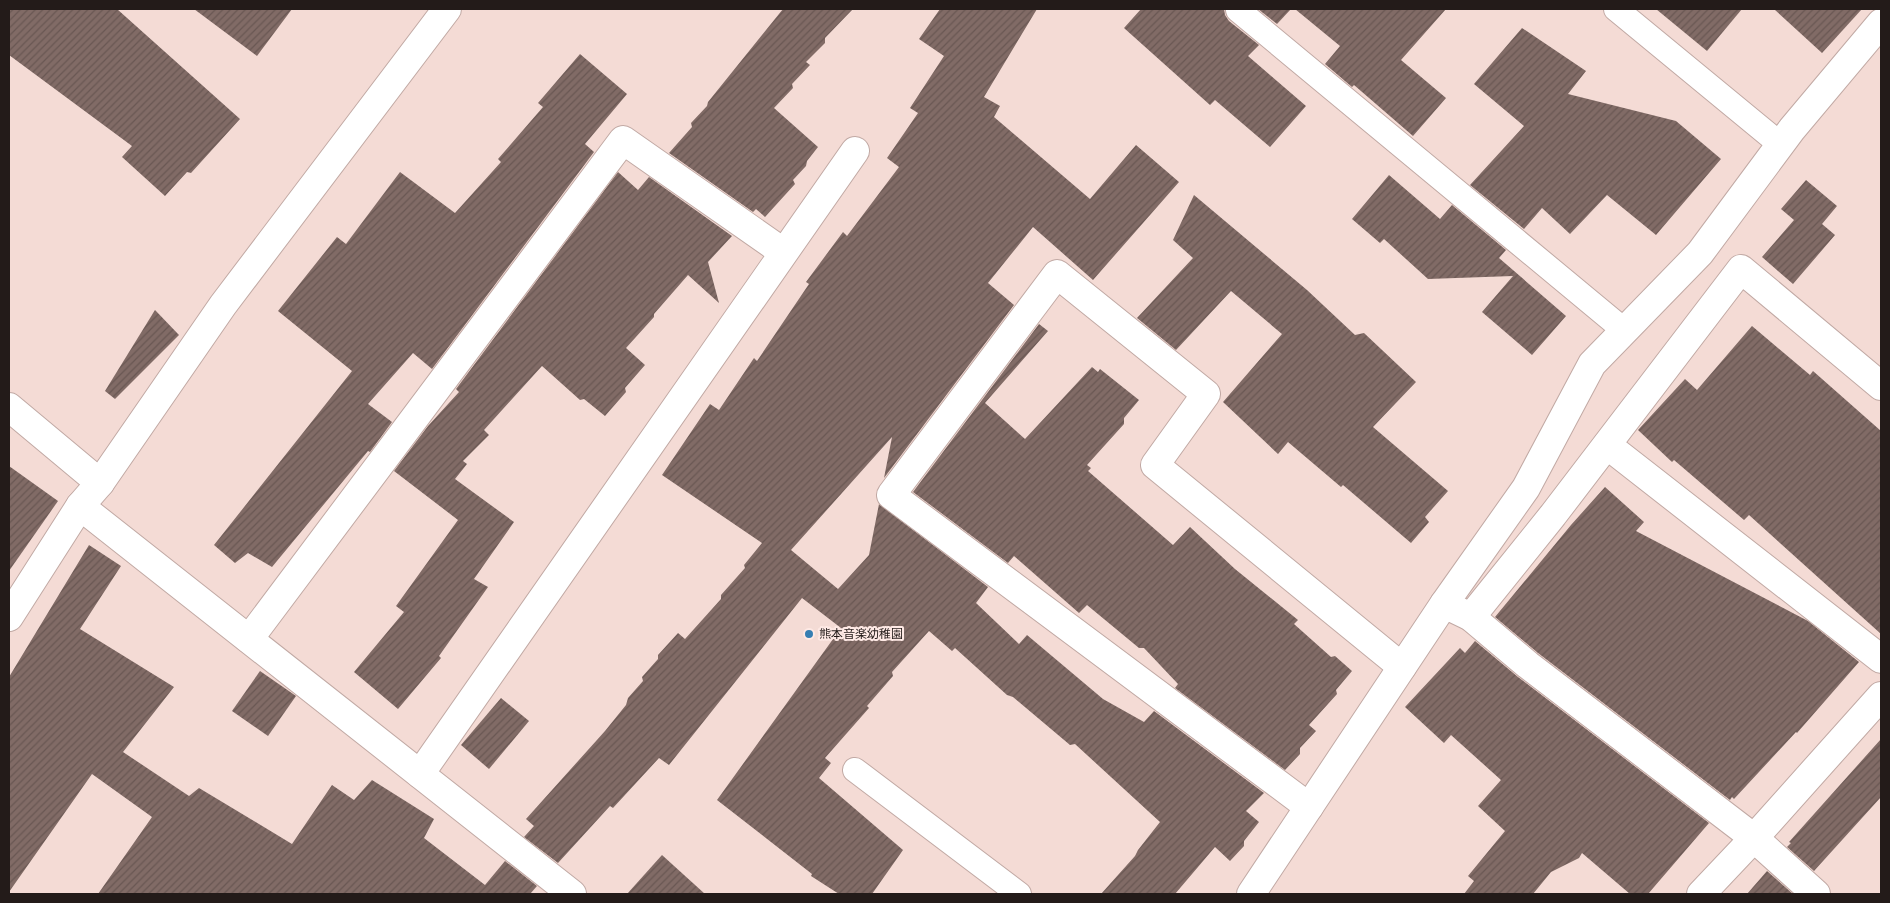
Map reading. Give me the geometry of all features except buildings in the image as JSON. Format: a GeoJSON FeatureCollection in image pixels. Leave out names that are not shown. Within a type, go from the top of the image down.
{"type":"FeatureCollection","features":[{"type":"Feature","properties":{"kind":"street"},"geometry":{"type":"LineString","coordinates":[[9,617],[80,506],[100,483],[223,305],[447,9]]}},
{"type":"Feature","properties":{"kind":"street"},"geometry":{"type":"LineString","coordinates":[[1251,894],[1444,604],[1526,488],[1592,364],[1700,253],[1781,145],[1881,23]]}},
{"type":"Feature","properties":{"kind":"street"},"geometry":{"type":"LineString","coordinates":[[249,639],[623,140],[783,252]]}},
{"type":"Feature","properties":{"kind":"street"},"geometry":{"type":"LineString","coordinates":[[420,774],[855,151]]}},
{"type":"Feature","properties":{"kind":"street"},"geometry":{"type":"LineString","coordinates":[[1471,617],[1554,515],[1741,269],[1881,386]]}},
{"type":"Feature","properties":{"kind":"street"},"geometry":{"type":"LineString","coordinates":[[1309,807],[891,496],[1057,274],[1206,394],[1156,465],[1402,667]]}},
{"type":"Feature","properties":{"kind":"street"},"geometry":{"type":"LineString","coordinates":[[9,407],[100,483]]}},
{"type":"Feature","properties":{"kind":"street"},"geometry":{"type":"LineString","coordinates":[[1607,445],[1881,659]]}},
{"type":"Feature","properties":{"kind":"street"},"geometry":{"type":"LineString","coordinates":[[80,506],[572,894]]}},
{"type":"Feature","properties":{"kind":"street"},"geometry":{"type":"LineString","coordinates":[[1444,604],[1471,617],[1528,665],[1754,838],[1816,894]]}},
{"type":"Feature","properties":{"kind":"street"},"geometry":{"type":"LineString","coordinates":[[1701,894],[1754,838],[1881,696]]}},
{"type":"Feature","properties":{"kind":"lane"},"geometry":{"type":"LineString","coordinates":[[1616,9],[1781,145]]}},
{"type":"Feature","properties":{"kind":"lane"},"geometry":{"type":"LineString","coordinates":[[1238,10],[1625,331]]}},
{"type":"Feature","properties":{"kind":"lane"},"geometry":{"type":"LineString","coordinates":[[855,770],[1019,894]]}},
{"type":"Feature","properties":{"kind":"place","name":"熊本音楽幼稚園"},"geometry":{"type":"Point","coordinates":[809,634]}}]}
